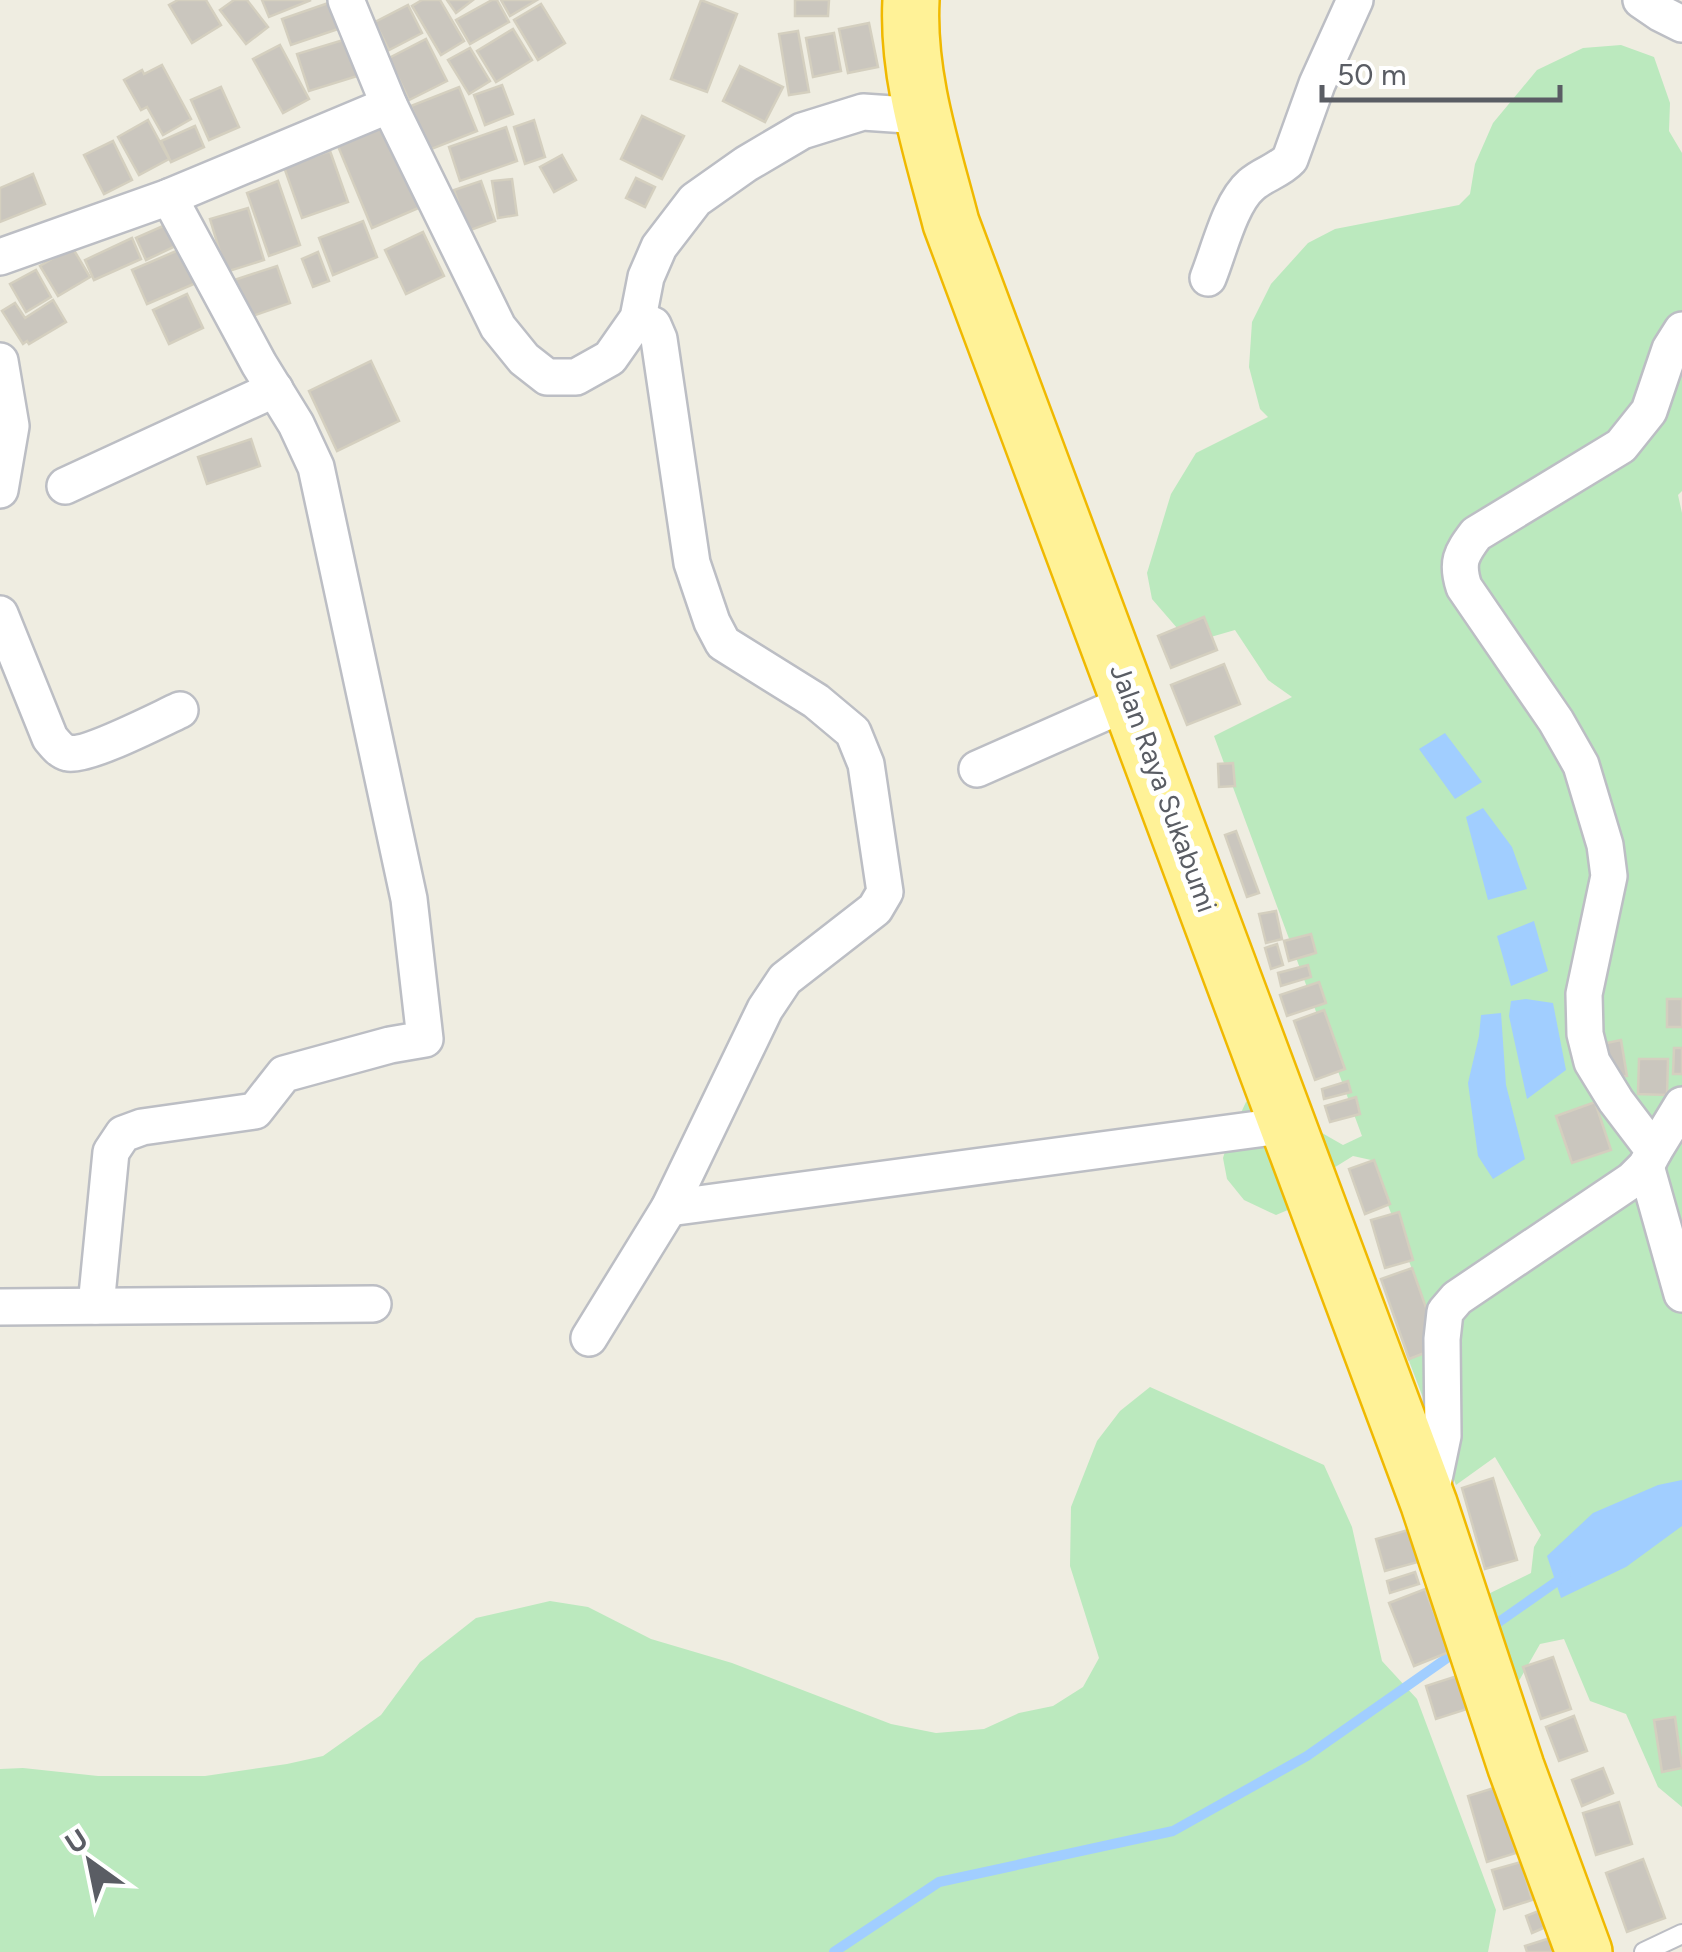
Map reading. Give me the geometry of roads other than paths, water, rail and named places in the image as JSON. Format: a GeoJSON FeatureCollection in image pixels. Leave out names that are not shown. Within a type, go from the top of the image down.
{"type":"FeatureCollection","features":[{"type":"Feature","properties":{"kind":"highway","name":"Jalan Raya Sukabumi"},"geometry":{"type":"LineString","coordinates":[[911,0],[910,28],[922,116],[952,223],[1429,1504],[1516,1767],[1584,1952]]}},
{"type":"Feature","properties":{"kind":"street"},"geometry":{"type":"LineString","coordinates":[[346,0],[388,105],[498,326],[524,359],[547,376],[576,378],[610,358],[638,318],[646,277],[659,247],[695,200],[746,164],[802,132],[863,112],[922,116]]}},
{"type":"Feature","properties":{"kind":"street"},"geometry":{"type":"LineString","coordinates":[[1208,278],[1238,200],[1248,188],[1290,159],[1317,84],[1355,0]]}},
{"type":"Feature","properties":{"kind":"street"},"geometry":{"type":"LineString","coordinates":[[1642,0],[1682,24]]}},
{"type":"Feature","properties":{"kind":"street"},"geometry":{"type":"LineString","coordinates":[[0,257],[169,197],[388,105]]}},
{"type":"Feature","properties":{"kind":"street"},"geometry":{"type":"LineString","coordinates":[[96,1306],[112,1152],[123,1134],[255,1111],[284,1074],[425,1039],[409,899],[316,468],[296,424],[169,197]]}},
{"type":"Feature","properties":{"kind":"street"},"geometry":{"type":"LineString","coordinates":[[589,1338],[669,1208],[764,1009],[785,979],[875,909],[885,892],[866,764],[853,732],[816,701],[723,643],[712,622],[692,563],[660,339],[653,325],[638,318]]}},
{"type":"Feature","properties":{"kind":"street"},"geometry":{"type":"LineString","coordinates":[[1682,330],[1670,349],[1648,411],[1621,446],[1476,534],[1463,552],[1458,570],[1464,587],[1556,721],[1580,765],[1605,845],[1609,876],[1584,994],[1585,1034],[1592,1062],[1650,1159],[1682,1294]]}},
{"type":"Feature","properties":{"kind":"street"},"geometry":{"type":"LineString","coordinates":[[0,360],[11,426],[0,490]]}},
{"type":"Feature","properties":{"kind":"street"},"geometry":{"type":"LineString","coordinates":[[65,486],[275,389]]}},
{"type":"Feature","properties":{"kind":"street"},"geometry":{"type":"LineString","coordinates":[[0,614],[50,738],[64,752],[90,750],[180,710]]}},
{"type":"Feature","properties":{"kind":"street"},"geometry":{"type":"LineString","coordinates":[[977,769],[1131,701]]}},
{"type":"Feature","properties":{"kind":"street"},"geometry":{"type":"LineString","coordinates":[[1429,1504],[1443,1436],[1445,1312],[1458,1298],[1632,1180],[1650,1159],[1682,1105]]}},
{"type":"Feature","properties":{"kind":"street"},"geometry":{"type":"LineString","coordinates":[[669,1208],[1288,1126]]}},
{"type":"Feature","properties":{"kind":"street"},"geometry":{"type":"LineString","coordinates":[[0,1307],[373,1304]]}},
{"type":"Feature","properties":{"kind":"lane"},"geometry":{"type":"LineString","coordinates":[[1644,1952],[1682,1934]]}},
{"type":"Feature","properties":{"kind":"water"},"geometry":{"type":"Polygon","coordinates":[[[1445,733],[1482,782],[1455,799],[1419,749],[1445,733]]]}},
{"type":"Feature","properties":{"kind":"water"},"geometry":{"type":"Polygon","coordinates":[[[1483,808],[1512,847],[1527,889],[1488,900],[1466,817],[1483,808]]]}},
{"type":"Feature","properties":{"kind":"water"},"geometry":{"type":"Polygon","coordinates":[[[1534,921],[1548,971],[1511,986],[1497,936],[1534,921]]]}},
{"type":"Feature","properties":{"kind":"water"},"geometry":{"type":"Polygon","coordinates":[[[1511,1001],[1553,1003],[1566,1070],[1527,1099],[1509,1016],[1511,1001]]]}},
{"type":"Feature","properties":{"kind":"water"},"geometry":{"type":"Polygon","coordinates":[[[1501,1013],[1506,1085],[1525,1159],[1493,1179],[1478,1156],[1468,1083],[1481,1015],[1501,1013]]]}},
{"type":"Feature","properties":{"kind":"water"},"geometry":{"type":"Polygon","coordinates":[[[1682,1480],[1682,1526],[1626,1567],[1561,1598],[1547,1556],[1593,1513],[1658,1485],[1682,1480]]]}},
{"type":"Feature","properties":{"kind":"waterway"},"geometry":{"type":"LineString","coordinates":[[1486,1631],[1566,1575]]}},
{"type":"Feature","properties":{"kind":"waterway"},"geometry":{"type":"LineString","coordinates":[[834,1952],[939,1882],[1173,1831],[1307,1756],[1460,1649]]}}]}
